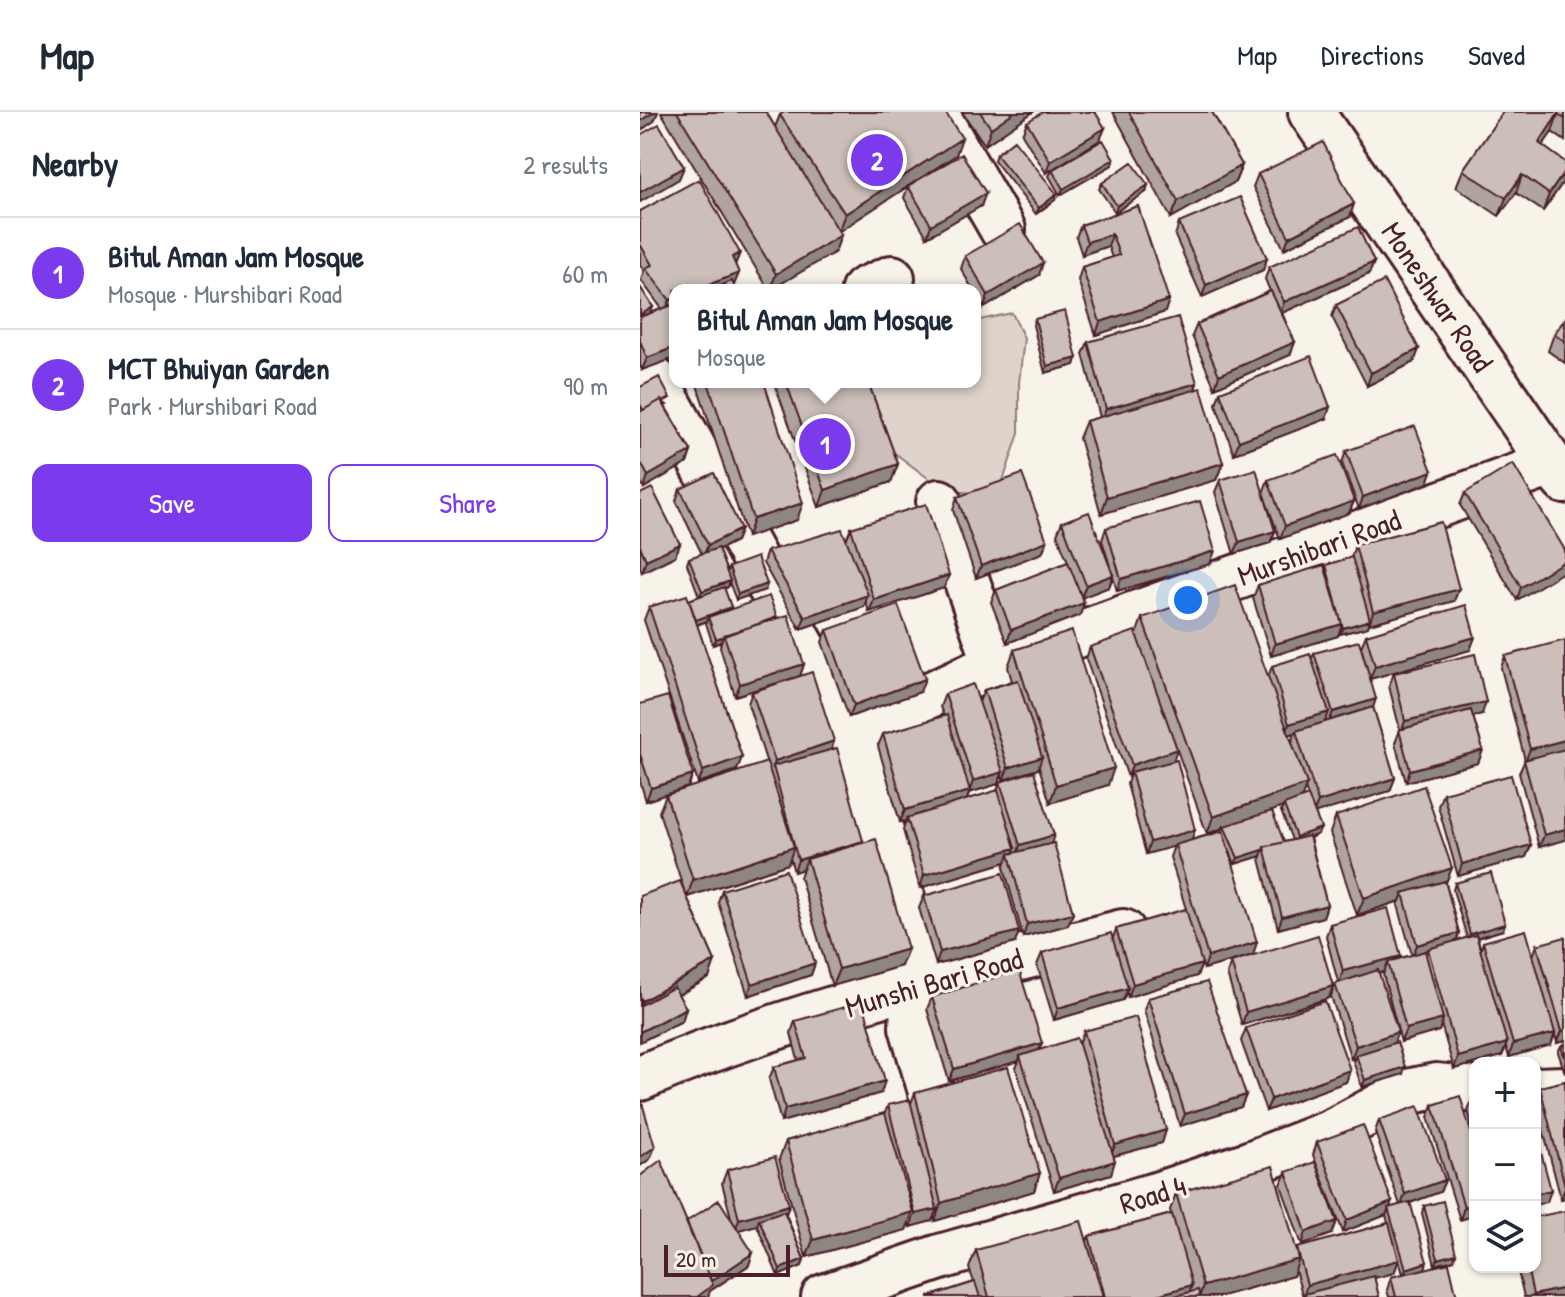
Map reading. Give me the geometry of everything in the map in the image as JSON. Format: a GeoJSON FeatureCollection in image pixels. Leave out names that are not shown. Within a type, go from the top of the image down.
{"type":"FeatureCollection","features":[{"type":"Feature","properties":{"kind":"street"},"geometry":{"type":"LineString","coordinates":[[935,112],[1003,230]]}},
{"type":"Feature","properties":{"kind":"street","name":"Moneshwar Road"},"geometry":{"type":"LineString","coordinates":[[1311,112],[1558,472]]}},
{"type":"Feature","properties":{"kind":"street"},"geometry":{"type":"LineString","coordinates":[[657,378],[850,732],[921,984],[912,1027],[932,1095]]}},
{"type":"Feature","properties":{"kind":"street","name":"Murshibari Road"},"geometry":{"type":"LineString","coordinates":[[850,732],[996,664],[1558,472]]}},
{"type":"Feature","properties":{"kind":"street"},"geometry":{"type":"LineString","coordinates":[[939,502],[996,664]]}},
{"type":"Feature","properties":{"kind":"street","name":"Munshi Bari Road"},"geometry":{"type":"LineString","coordinates":[[640,1078],[700,1052],[921,984],[1123,932]]}},
{"type":"Feature","properties":{"kind":"street","name":"Road 4"},"geometry":{"type":"LineString","coordinates":[[824,1297],[940,1257],[1156,1195],[1249,1164],[1332,1132],[1407,1092],[1436,1086],[1469,1089]]}},
{"type":"Feature","properties":{"kind":"street"},"geometry":{"type":"LineString","coordinates":[[1541,1090],[1565,1089]]}},
{"type":"Feature","properties":{"kind":"shaded area"},"geometry":{"type":"Polygon","coordinates":[[[1012,313],[1024,338],[1019,383],[1019,433],[1002,484],[990,495],[944,490],[892,451],[862,388],[981,388],[981,320],[1012,313]]]}},
{"type":"Feature","properties":{"kind":"building"},"geometry":{"type":"Polygon","coordinates":[[[640,112],[654,112],[640,121],[640,112]]]}},
{"type":"Feature","properties":{"kind":"building"},"geometry":{"type":"Polygon","coordinates":[[[677,112],[766,112],[841,235],[776,274],[677,112]]]}},
{"type":"Feature","properties":{"kind":"building"},"geometry":{"type":"Polygon","coordinates":[[[784,112],[945,112],[962,138],[845,214],[780,115],[784,112]]]}},
{"type":"Feature","properties":{"kind":"building"},"geometry":{"type":"Polygon","coordinates":[[[980,112],[1014,112],[991,128],[980,112]]]}},
{"type":"Feature","properties":{"kind":"building"},"geometry":{"type":"Polygon","coordinates":[[[1043,112],[1095,112],[1105,128],[1050,161],[1027,122],[1043,112]]]}},
{"type":"Feature","properties":{"kind":"building"},"geometry":{"type":"Polygon","coordinates":[[[1129,112],[1212,112],[1242,165],[1178,201],[1129,112]]]}},
{"type":"Feature","properties":{"kind":"building"},"geometry":{"type":"Polygon","coordinates":[[[1503,112],[1565,112],[1565,119],[1558,114],[1539,143],[1565,162],[1565,171],[1549,194],[1522,175],[1506,198],[1463,170],[1503,112]]]}},
{"type":"Feature","properties":{"kind":"building"},"geometry":{"type":"Polygon","coordinates":[[[659,124],[684,167],[640,192],[640,135],[659,124]]]}},
{"type":"Feature","properties":{"kind":"building"},"geometry":{"type":"Polygon","coordinates":[[[1014,140],[1057,194],[1039,208],[996,154],[1014,140]]]}},
{"type":"Feature","properties":{"kind":"building"},"geometry":{"type":"Polygon","coordinates":[[[1103,140],[1114,159],[1063,189],[1052,170],[1103,140]]]}},
{"type":"Feature","properties":{"kind":"building"},"geometry":{"type":"Polygon","coordinates":[[[1323,142],[1354,204],[1289,237],[1258,174],[1323,142]]]}},
{"type":"Feature","properties":{"kind":"building"},"geometry":{"type":"Polygon","coordinates":[[[962,154],[986,193],[931,225],[908,186],[962,154]]]}},
{"type":"Feature","properties":{"kind":"building"},"geometry":{"type":"Polygon","coordinates":[[[1132,162],[1148,185],[1117,206],[1102,183],[1132,162]]]}},
{"type":"Feature","properties":{"kind":"building"},"geometry":{"type":"Polygon","coordinates":[[[699,179],[740,253],[732,257],[739,273],[711,284],[669,284],[669,299],[645,268],[652,265],[640,244],[640,211],[699,179]]]}},
{"type":"Feature","properties":{"kind":"building"},"geometry":{"type":"Polygon","coordinates":[[[1240,197],[1267,258],[1206,285],[1179,223],[1240,197]]]}},
{"type":"Feature","properties":{"kind":"building"},"geometry":{"type":"Polygon","coordinates":[[[1138,206],[1169,300],[1100,322],[1082,267],[1119,255],[1112,234],[1087,242],[1081,225],[1138,206]]]}},
{"type":"Feature","properties":{"kind":"building"},"geometry":{"type":"Polygon","coordinates":[[[1020,224],[1043,263],[988,295],[965,256],[1020,224]]]}},
{"type":"Feature","properties":{"kind":"building"},"geometry":{"type":"Polygon","coordinates":[[[1358,227],[1374,262],[1284,302],[1269,267],[1358,227]]]}},
{"type":"Feature","properties":{"kind":"building"},"geometry":{"type":"Polygon","coordinates":[[[1384,281],[1419,349],[1371,373],[1336,305],[1384,281]]]}},
{"type":"Feature","properties":{"kind":"building"},"geometry":{"type":"Polygon","coordinates":[[[640,287],[653,307],[640,315],[640,287]]]}},
{"type":"Feature","properties":{"kind":"building"},"geometry":{"type":"Polygon","coordinates":[[[1271,291],[1295,342],[1219,375],[1197,324],[1271,291]]]}},
{"type":"Feature","properties":{"kind":"building"},"geometry":{"type":"Polygon","coordinates":[[[669,306],[669,349],[647,358],[640,341],[640,317],[669,306]]]}},
{"type":"Feature","properties":{"kind":"building"},"geometry":{"type":"Polygon","coordinates":[[[1065,311],[1077,358],[1047,366],[1035,319],[1065,311]]]}},
{"type":"Feature","properties":{"kind":"building"},"geometry":{"type":"Polygon","coordinates":[[[1178,317],[1197,383],[1106,409],[1088,342],[1178,317]]]}},
{"type":"Feature","properties":{"kind":"building"},"geometry":{"type":"Polygon","coordinates":[[[1565,319],[1565,341],[1554,334],[1565,319]]]}},
{"type":"Feature","properties":{"kind":"building"},"geometry":{"type":"Polygon","coordinates":[[[1311,356],[1330,407],[1239,441],[1220,392],[1311,356]]]}},
{"type":"Feature","properties":{"kind":"building"},"geometry":{"type":"Polygon","coordinates":[[[659,377],[670,398],[643,410],[640,387],[659,377]]]}},
{"type":"Feature","properties":{"kind":"building"},"geometry":{"type":"Polygon","coordinates":[[[710,388],[766,388],[803,503],[753,519],[710,388]]]}},
{"type":"Feature","properties":{"kind":"building"},"geometry":{"type":"Polygon","coordinates":[[[788,388],[870,388],[898,464],[825,490],[788,388]]]}},
{"type":"Feature","properties":{"kind":"building"},"geometry":{"type":"Polygon","coordinates":[[[1201,388],[1223,463],[1107,497],[1086,421],[1201,388]]]}},
{"type":"Feature","properties":{"kind":"building"},"geometry":{"type":"Polygon","coordinates":[[[661,400],[691,451],[648,476],[640,461],[640,412],[661,400]]]}},
{"type":"Feature","properties":{"kind":"building"},"geometry":{"type":"Polygon","coordinates":[[[1415,426],[1432,471],[1363,497],[1346,451],[1415,426]]]}},
{"type":"Feature","properties":{"kind":"building"},"geometry":{"type":"Polygon","coordinates":[[[1337,455],[1354,501],[1285,526],[1268,480],[1337,455]]]}},
{"type":"Feature","properties":{"kind":"building"},"geometry":{"type":"Polygon","coordinates":[[[1513,464],[1565,550],[1565,561],[1521,587],[1465,493],[1513,464]]]}},
{"type":"Feature","properties":{"kind":"building"},"geometry":{"type":"Polygon","coordinates":[[[1256,469],[1275,531],[1239,542],[1220,480],[1256,469]]]}},
{"type":"Feature","properties":{"kind":"building"},"geometry":{"type":"Polygon","coordinates":[[[714,473],[741,529],[708,545],[680,489],[714,473]]]}},
{"type":"Feature","properties":{"kind":"building"},"geometry":{"type":"Polygon","coordinates":[[[1022,474],[1047,541],[981,566],[957,497],[1022,474]]]}},
{"type":"Feature","properties":{"kind":"building"},"geometry":{"type":"Polygon","coordinates":[[[652,488],[680,544],[646,560],[640,546],[640,494],[652,488]]]}},
{"type":"Feature","properties":{"kind":"building"},"geometry":{"type":"Polygon","coordinates":[[[1200,501],[1215,551],[1121,579],[1106,528],[1200,501]]]}},
{"type":"Feature","properties":{"kind":"building"},"geometry":{"type":"Polygon","coordinates":[[[926,504],[949,575],[874,600],[851,528],[926,504]]]}},
{"type":"Feature","properties":{"kind":"building"},"geometry":{"type":"Polygon","coordinates":[[[1089,512],[1113,575],[1086,585],[1062,522],[1089,512]]]}},
{"type":"Feature","properties":{"kind":"building"},"geometry":{"type":"Polygon","coordinates":[[[1441,522],[1459,589],[1373,612],[1355,545],[1441,522]]]}},
{"type":"Feature","properties":{"kind":"building"},"geometry":{"type":"Polygon","coordinates":[[[842,529],[868,595],[805,617],[767,551],[842,529]]]}},
{"type":"Feature","properties":{"kind":"building"},"geometry":{"type":"Polygon","coordinates":[[[718,548],[730,581],[702,591],[689,558],[718,548]]]}},
{"type":"Feature","properties":{"kind":"building"},"geometry":{"type":"Polygon","coordinates":[[[757,557],[767,584],[738,594],[729,567],[757,557]]]}},
{"type":"Feature","properties":{"kind":"building"},"geometry":{"type":"Polygon","coordinates":[[[1352,557],[1370,620],[1343,628],[1326,565],[1352,557]]]}},
{"type":"Feature","properties":{"kind":"building"},"geometry":{"type":"Polygon","coordinates":[[[1068,562],[1084,603],[1011,630],[996,590],[1068,562]]]}},
{"type":"Feature","properties":{"kind":"building"},"geometry":{"type":"Polygon","coordinates":[[[1324,565],[1342,624],[1275,644],[1258,585],[1324,565]]]}},
{"type":"Feature","properties":{"kind":"building"},"geometry":{"type":"Polygon","coordinates":[[[1235,585],[1307,784],[1213,817],[1142,618],[1235,585]]]}},
{"type":"Feature","properties":{"kind":"building"},"geometry":{"type":"Polygon","coordinates":[[[724,587],[731,607],[696,620],[689,600],[724,587]]]}},
{"type":"Feature","properties":{"kind":"building"},"geometry":{"type":"Polygon","coordinates":[[[687,595],[742,757],[703,771],[649,607],[687,595]]]}},
{"type":"Feature","properties":{"kind":"building"},"geometry":{"type":"Polygon","coordinates":[[[769,596],[777,617],[716,639],[708,617],[769,596]]]}},
{"type":"Feature","properties":{"kind":"building"},"geometry":{"type":"Polygon","coordinates":[[[898,605],[925,679],[854,705],[827,630],[898,605]]]}},
{"type":"Feature","properties":{"kind":"building"},"geometry":{"type":"Polygon","coordinates":[[[1466,605],[1475,637],[1375,666],[1366,635],[1466,605]]]}},
{"type":"Feature","properties":{"kind":"building"},"geometry":{"type":"Polygon","coordinates":[[[788,615],[804,664],[740,684],[724,635],[788,615]]]}},
{"type":"Feature","properties":{"kind":"building"},"geometry":{"type":"Polygon","coordinates":[[[1072,631],[1114,768],[1056,785],[1014,650],[1072,631]]]}},
{"type":"Feature","properties":{"kind":"building"},"geometry":{"type":"Polygon","coordinates":[[[1135,631],[1177,749],[1132,765],[1090,647],[1135,631]]]}},
{"type":"Feature","properties":{"kind":"building"},"geometry":{"type":"Polygon","coordinates":[[[1565,640],[1565,740],[1530,749],[1505,656],[1565,640]]]}},
{"type":"Feature","properties":{"kind":"building"},"geometry":{"type":"Polygon","coordinates":[[[1359,641],[1376,699],[1333,712],[1314,653],[1359,641]]]}},
{"type":"Feature","properties":{"kind":"building"},"geometry":{"type":"Polygon","coordinates":[[[1310,654],[1329,712],[1289,724],[1272,666],[1310,654]]]}},
{"type":"Feature","properties":{"kind":"building"},"geometry":{"type":"Polygon","coordinates":[[[1475,654],[1486,702],[1405,721],[1394,673],[1475,654]]]}},
{"type":"Feature","properties":{"kind":"building"},"geometry":{"type":"Polygon","coordinates":[[[812,672],[834,741],[775,761],[752,692],[812,672]]]}},
{"type":"Feature","properties":{"kind":"building"},"geometry":{"type":"Polygon","coordinates":[[[1018,680],[1042,757],[1008,768],[984,690],[1018,680]]]}},
{"type":"Feature","properties":{"kind":"building"},"geometry":{"type":"Polygon","coordinates":[[[973,684],[1003,772],[973,781],[945,694],[973,684]]]}},
{"type":"Feature","properties":{"kind":"building"},"geometry":{"type":"Polygon","coordinates":[[[668,696],[693,775],[651,788],[640,754],[640,704],[668,696]]]}},
{"type":"Feature","properties":{"kind":"building"},"geometry":{"type":"Polygon","coordinates":[[[1373,707],[1395,778],[1318,802],[1296,731],[1373,707]]]}},
{"type":"Feature","properties":{"kind":"building"},"geometry":{"type":"Polygon","coordinates":[[[1471,710],[1483,750],[1410,770],[1399,730],[1471,710]]]}},
{"type":"Feature","properties":{"kind":"building"},"geometry":{"type":"Polygon","coordinates":[[[947,715],[970,791],[905,810],[883,734],[947,715]]]}},
{"type":"Feature","properties":{"kind":"building"},"geometry":{"type":"Polygon","coordinates":[[[837,748],[863,841],[798,860],[773,766],[837,748]]]}},
{"type":"Feature","properties":{"kind":"building"},"geometry":{"type":"Polygon","coordinates":[[[1565,749],[1565,829],[1544,835],[1524,760],[1565,749]]]}},
{"type":"Feature","properties":{"kind":"building"},"geometry":{"type":"Polygon","coordinates":[[[1177,760],[1195,830],[1150,842],[1131,772],[1177,760]]]}},
{"type":"Feature","properties":{"kind":"building"},"geometry":{"type":"Polygon","coordinates":[[[767,762],[794,847],[693,880],[666,795],[767,762]]]}},
{"type":"Feature","properties":{"kind":"building"},"geometry":{"type":"Polygon","coordinates":[[[1034,771],[1054,835],[1020,845],[1000,782],[1034,771]]]}},
{"type":"Feature","properties":{"kind":"building"},"geometry":{"type":"Polygon","coordinates":[[[1511,775],[1531,845],[1462,864],[1443,793],[1511,775]]]}},
{"type":"Feature","properties":{"kind":"building"},"geometry":{"type":"Polygon","coordinates":[[[1424,786],[1452,868],[1364,898],[1336,816],[1424,786]]]}},
{"type":"Feature","properties":{"kind":"building"},"geometry":{"type":"Polygon","coordinates":[[[998,790],[1015,848],[924,875],[907,818],[998,790]]]}},
{"type":"Feature","properties":{"kind":"building"},"geometry":{"type":"Polygon","coordinates":[[[1308,796],[1321,828],[1296,837],[1284,805],[1308,796]]]}},
{"type":"Feature","properties":{"kind":"building"},"geometry":{"type":"Polygon","coordinates":[[[1272,811],[1284,842],[1238,858],[1224,826],[1272,811]]]}},
{"type":"Feature","properties":{"kind":"building"},"geometry":{"type":"Polygon","coordinates":[[[1223,831],[1257,942],[1208,957],[1175,845],[1223,831]]]}},
{"type":"Feature","properties":{"kind":"building"},"geometry":{"type":"Polygon","coordinates":[[[1309,836],[1327,905],[1282,917],[1264,847],[1309,836]]]}},
{"type":"Feature","properties":{"kind":"building"},"geometry":{"type":"Polygon","coordinates":[[[876,839],[908,949],[839,969],[807,859],[876,839]]]}},
{"type":"Feature","properties":{"kind":"building"},"geometry":{"type":"Polygon","coordinates":[[[1054,843],[1073,913],[1027,924],[1009,854],[1054,843]]]}},
{"type":"Feature","properties":{"kind":"building"},"geometry":{"type":"Polygon","coordinates":[[[786,870],[815,963],[752,984],[722,890],[786,870]]]}},
{"type":"Feature","properties":{"kind":"building"},"geometry":{"type":"Polygon","coordinates":[[[1003,873],[1019,931],[940,952],[924,896],[1003,873]]]}},
{"type":"Feature","properties":{"kind":"building"},"geometry":{"type":"Polygon","coordinates":[[[1491,873],[1505,924],[1470,934],[1455,883],[1491,873]]]}},
{"type":"Feature","properties":{"kind":"building"},"geometry":{"type":"Polygon","coordinates":[[[680,881],[715,961],[642,1001],[640,896],[680,881]]]}},
{"type":"Feature","properties":{"kind":"building"},"geometry":{"type":"Polygon","coordinates":[[[1445,881],[1459,933],[1417,945],[1403,893],[1445,881]]]}},
{"type":"Feature","properties":{"kind":"building"},"geometry":{"type":"Polygon","coordinates":[[[1388,908],[1401,956],[1343,971],[1330,924],[1388,908]]]}},
{"type":"Feature","properties":{"kind":"building"},"geometry":{"type":"Polygon","coordinates":[[[1186,909],[1202,964],[1133,984],[1116,929],[1186,909]]]}},
{"type":"Feature","properties":{"kind":"building"},"geometry":{"type":"Polygon","coordinates":[[[1526,930],[1555,1033],[1513,1044],[1483,942],[1526,930]]]}},
{"type":"Feature","properties":{"kind":"building"},"geometry":{"type":"Polygon","coordinates":[[[1111,933],[1128,988],[1058,1008],[1042,953],[1111,933]]]}},
{"type":"Feature","properties":{"kind":"building"},"geometry":{"type":"Polygon","coordinates":[[[1318,935],[1333,986],[1246,1012],[1231,962],[1318,935]]]}},
{"type":"Feature","properties":{"kind":"building"},"geometry":{"type":"Polygon","coordinates":[[[1476,935],[1507,1043],[1458,1057],[1428,949],[1476,935]]]}},
{"type":"Feature","properties":{"kind":"building"},"geometry":{"type":"Polygon","coordinates":[[[1565,937],[1565,1030],[1562,1031],[1537,945],[1565,937]]]}},
{"type":"Feature","properties":{"kind":"building"},"geometry":{"type":"Polygon","coordinates":[[[1425,951],[1443,1019],[1406,1029],[1388,962],[1425,951]]]}},
{"type":"Feature","properties":{"kind":"building"},"geometry":{"type":"Polygon","coordinates":[[[1019,970],[1042,1043],[954,1069],[932,997],[1019,970]]]}},
{"type":"Feature","properties":{"kind":"building"},"geometry":{"type":"Polygon","coordinates":[[[1378,970],[1398,1032],[1356,1046],[1335,984],[1378,970]]]}},
{"type":"Feature","properties":{"kind":"building"},"geometry":{"type":"Polygon","coordinates":[[[1207,982],[1246,1095],[1185,1114],[1148,998],[1207,982]]]}},
{"type":"Feature","properties":{"kind":"building"},"geometry":{"type":"Polygon","coordinates":[[[674,987],[686,1008],[640,1032],[640,1004],[674,987]]]}},
{"type":"Feature","properties":{"kind":"building"},"geometry":{"type":"Polygon","coordinates":[[[1325,1001],[1350,1070],[1271,1099],[1246,1028],[1325,1001]]]}},
{"type":"Feature","properties":{"kind":"building"},"geometry":{"type":"Polygon","coordinates":[[[863,1002],[885,1081],[785,1109],[774,1067],[806,1058],[795,1021],[863,1002]]]}},
{"type":"Feature","properties":{"kind":"building"},"geometry":{"type":"Polygon","coordinates":[[[1136,1017],[1166,1130],[1115,1145],[1084,1031],[1136,1017]]]}},
{"type":"Feature","properties":{"kind":"building"},"geometry":{"type":"Polygon","coordinates":[[[1077,1038],[1115,1161],[1059,1178],[1020,1056],[1077,1038]]]}},
{"type":"Feature","properties":{"kind":"building"},"geometry":{"type":"Polygon","coordinates":[[[1397,1042],[1405,1067],[1365,1080],[1356,1055],[1397,1042]]]}},
{"type":"Feature","properties":{"kind":"building"},"geometry":{"type":"Polygon","coordinates":[[[1008,1067],[1040,1173],[941,1203],[915,1093],[1008,1067]]]}},
{"type":"Feature","properties":{"kind":"building"},"geometry":{"type":"Polygon","coordinates":[[[1565,1081],[1565,1186],[1541,1091],[1541,1087],[1565,1081]]]}},
{"type":"Feature","properties":{"kind":"building"},"geometry":{"type":"Polygon","coordinates":[[[640,1096],[655,1147],[640,1157],[640,1096]]]}},
{"type":"Feature","properties":{"kind":"building"},"geometry":{"type":"Polygon","coordinates":[[[1460,1096],[1469,1125],[1469,1206],[1464,1207],[1433,1105],[1460,1096]]]}},
{"type":"Feature","properties":{"kind":"building"},"geometry":{"type":"Polygon","coordinates":[[[910,1100],[937,1209],[915,1214],[888,1105],[910,1100]]]}},
{"type":"Feature","properties":{"kind":"building"},"geometry":{"type":"Polygon","coordinates":[[[1418,1106],[1445,1180],[1405,1194],[1379,1120],[1418,1106]]]}},
{"type":"Feature","properties":{"kind":"building"},"geometry":{"type":"Polygon","coordinates":[[[885,1113],[913,1212],[813,1240],[786,1141],[885,1113]]]}},
{"type":"Feature","properties":{"kind":"building"},"geometry":{"type":"Polygon","coordinates":[[[1363,1125],[1392,1202],[1347,1220],[1317,1142],[1363,1125]]]}},
{"type":"Feature","properties":{"kind":"building"},"geometry":{"type":"Polygon","coordinates":[[[1541,1152],[1551,1190],[1541,1192],[1541,1152]]]}},
{"type":"Feature","properties":{"kind":"building"},"geometry":{"type":"Polygon","coordinates":[[[775,1157],[789,1205],[739,1219],[727,1170],[775,1157]]]}},
{"type":"Feature","properties":{"kind":"building"},"geometry":{"type":"Polygon","coordinates":[[[661,1160],[713,1285],[697,1297],[640,1297],[640,1176],[661,1160]]]}},
{"type":"Feature","properties":{"kind":"building"},"geometry":{"type":"Polygon","coordinates":[[[1315,1162],[1337,1221],[1306,1232],[1286,1172],[1315,1162]]]}},
{"type":"Feature","properties":{"kind":"building"},"geometry":{"type":"Polygon","coordinates":[[[1273,1166],[1299,1259],[1203,1286],[1176,1193],[1273,1166]]]}},
{"type":"Feature","properties":{"kind":"building"},"geometry":{"type":"Polygon","coordinates":[[[719,1200],[753,1253],[711,1281],[686,1222],[719,1200]]]}},
{"type":"Feature","properties":{"kind":"building"},"geometry":{"type":"Polygon","coordinates":[[[1443,1201],[1456,1254],[1438,1259],[1424,1206],[1443,1201]]]}},
{"type":"Feature","properties":{"kind":"building"},"geometry":{"type":"Polygon","coordinates":[[[1410,1202],[1427,1262],[1406,1269],[1388,1208],[1410,1202]]]}},
{"type":"Feature","properties":{"kind":"building"},"geometry":{"type":"Polygon","coordinates":[[[784,1211],[804,1259],[780,1269],[759,1219],[784,1211]]]}},
{"type":"Feature","properties":{"kind":"building"},"geometry":{"type":"Polygon","coordinates":[[[1565,1211],[1565,1288],[1533,1295],[1528,1273],[1541,1273],[1541,1216],[1565,1211]]]}},
{"type":"Feature","properties":{"kind":"building"},"geometry":{"type":"Polygon","coordinates":[[[1172,1214],[1192,1285],[1150,1297],[1105,1297],[1089,1236],[1172,1214]]]}},
{"type":"Feature","properties":{"kind":"building"},"geometry":{"type":"Polygon","coordinates":[[[1081,1221],[1103,1297],[989,1297],[976,1250],[1081,1221]]]}},
{"type":"Feature","properties":{"kind":"building"},"geometry":{"type":"Polygon","coordinates":[[[1389,1223],[1399,1260],[1307,1285],[1297,1248],[1389,1223]]]}},
{"type":"Feature","properties":{"kind":"building"},"geometry":{"type":"Polygon","coordinates":[[[1449,1263],[1457,1297],[1396,1297],[1391,1277],[1449,1263]]]}},
{"type":"Feature","properties":{"kind":"building"},"geometry":{"type":"Polygon","coordinates":[[[1374,1276],[1379,1297],[1305,1297],[1304,1294],[1374,1276]]]}},
{"type":"Feature","properties":{"kind":"building"},"geometry":{"type":"Polygon","coordinates":[[[975,1282],[980,1297],[928,1297],[975,1282]]]}},
{"type":"Feature","properties":{"kind":"building"},"geometry":{"type":"Polygon","coordinates":[[[1198,1290],[1200,1297],[1171,1297],[1198,1290]]]}},
{"type":"Feature","properties":{"kind":"place","name":"MCT Bhuiyan Garden"},"geometry":{"type":"Point","coordinates":[877,160]}},
{"type":"Feature","properties":{"kind":"place","name":"Bitul Aman Jam Mosque"},"geometry":{"type":"Point","coordinates":[825,444]}}]}
